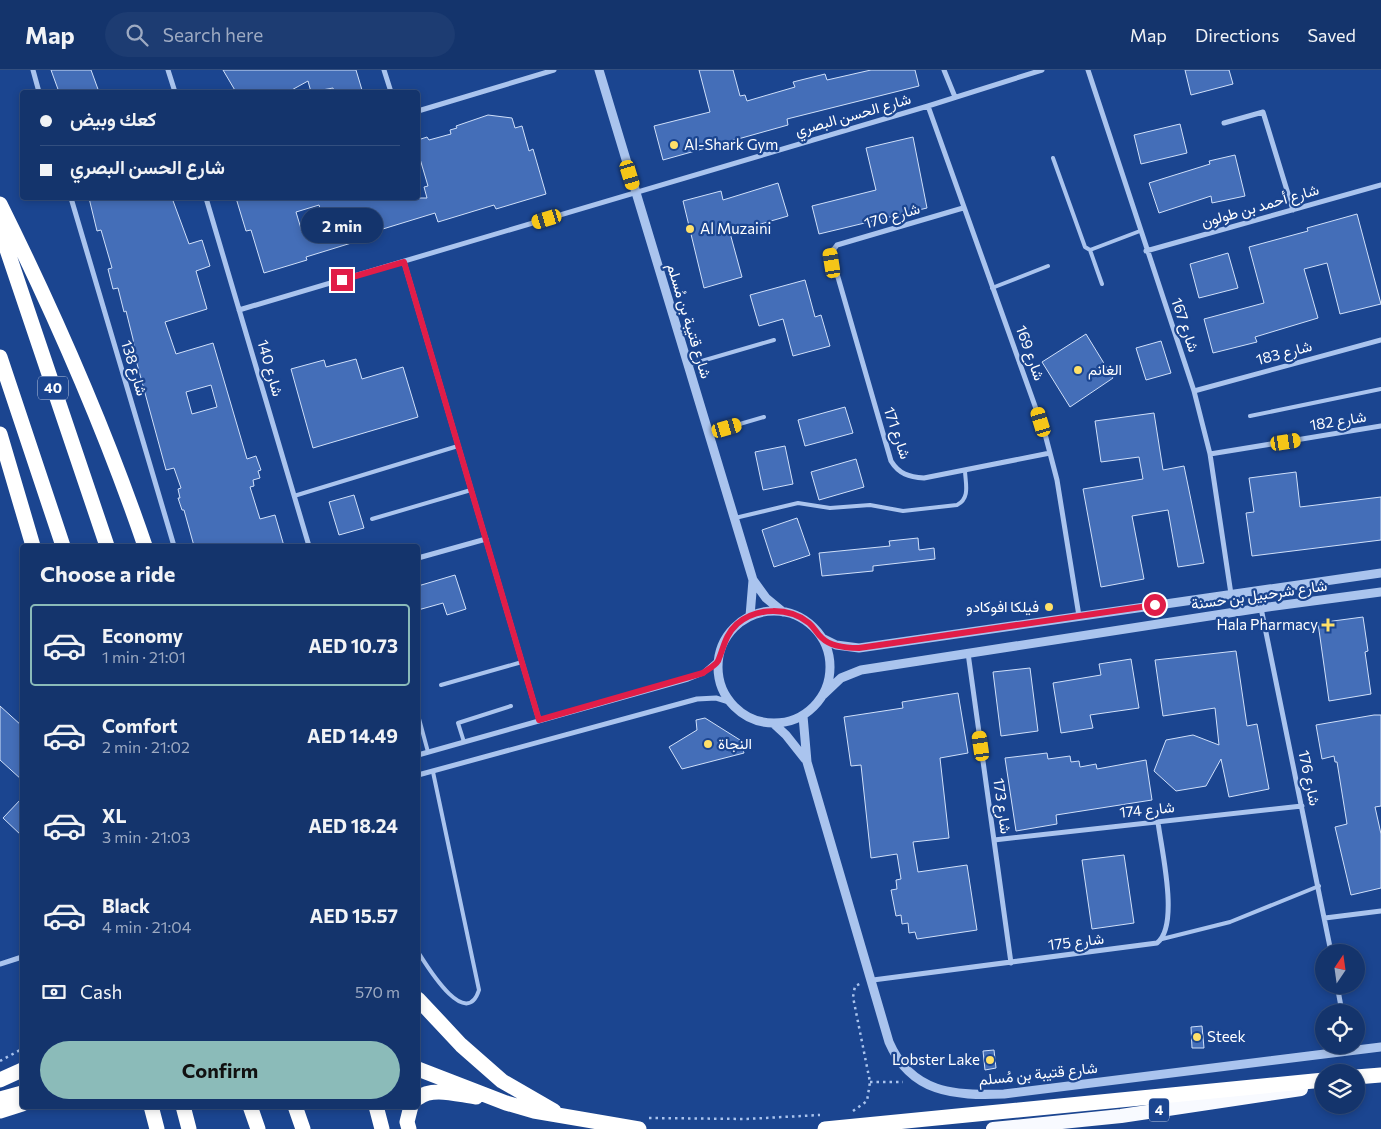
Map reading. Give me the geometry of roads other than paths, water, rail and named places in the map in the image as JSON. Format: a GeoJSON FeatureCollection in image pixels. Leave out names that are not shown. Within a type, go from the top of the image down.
{"type":"FeatureCollection","features":[{"type":"Feature","properties":{"kind":"highway"},"geometry":{"type":"LineString","coordinates":[[0,204],[40,284],[124,485],[145,544]]}},
{"type":"Feature","properties":{"kind":"highway","name":"40"},"geometry":{"type":"LineString","coordinates":[[0,229],[106,544]]}},
{"type":"Feature","properties":{"kind":"highway","name":"40"},"geometry":{"type":"LineString","coordinates":[[0,357],[62,544]]}},
{"type":"Feature","properties":{"kind":"highway"},"geometry":{"type":"LineString","coordinates":[[0,434],[32,544]]}},
{"type":"Feature","properties":{"kind":"highway"},"geometry":{"type":"LineString","coordinates":[[420,1001],[461,1045],[502,1080],[566,1118]]}},
{"type":"Feature","properties":{"kind":"highway"},"geometry":{"type":"LineString","coordinates":[[420,1069],[495,1099],[534,1111],[566,1118],[642,1124]]}},
{"type":"Feature","properties":{"kind":"highway"},"geometry":{"type":"LineString","coordinates":[[0,1080],[20,1071]]}},
{"type":"Feature","properties":{"kind":"highway"},"geometry":{"type":"LineString","coordinates":[[1365,1078],[1381,1076]]}},
{"type":"Feature","properties":{"kind":"highway"},"geometry":{"type":"LineString","coordinates":[[826,1122],[1315,1081]]}},
{"type":"Feature","properties":{"kind":"highway","name":"4"},"geometry":{"type":"LineString","coordinates":[[993,1129],[1122,1116],[1315,1086]]}},
{"type":"Feature","properties":{"kind":"highway"},"geometry":{"type":"LineString","coordinates":[[420,1096],[435,1092],[495,1099]]}},
{"type":"Feature","properties":{"kind":"highway"},"geometry":{"type":"LineString","coordinates":[[0,1099],[20,1094]]}},
{"type":"Feature","properties":{"kind":"highway"},"geometry":{"type":"LineString","coordinates":[[0,1111],[20,1105]]}},
{"type":"Feature","properties":{"kind":"highway"},"geometry":{"type":"LineString","coordinates":[[152,1109],[157,1129]]}},
{"type":"Feature","properties":{"kind":"highway"},"geometry":{"type":"LineString","coordinates":[[184,1109],[189,1129]]}},
{"type":"Feature","properties":{"kind":"highway"},"geometry":{"type":"LineString","coordinates":[[251,1109],[258,1129]]}},
{"type":"Feature","properties":{"kind":"highway"},"geometry":{"type":"LineString","coordinates":[[296,1109],[303,1129]]}},
{"type":"Feature","properties":{"kind":"highway"},"geometry":{"type":"LineString","coordinates":[[377,1109],[382,1129]]}},
{"type":"Feature","properties":{"kind":"highway"},"geometry":{"type":"LineString","coordinates":[[409,1129],[407,1122],[411,1109]]}},
{"type":"Feature","properties":{"kind":"street"},"geometry":{"type":"LineString","coordinates":[[33,70],[38,90]]}},
{"type":"Feature","properties":{"kind":"street"},"geometry":{"type":"LineString","coordinates":[[168,70],[174,90]]}},
{"type":"Feature","properties":{"kind":"street"},"geometry":{"type":"LineString","coordinates":[[384,70],[390,90]]}},
{"type":"Feature","properties":{"kind":"street"},"geometry":{"type":"LineString","coordinates":[[420,110],[554,70]]}},
{"type":"Feature","properties":{"kind":"street","name":"شارع قتيبة بن مُسلم"},"geometry":{"type":"LineString","coordinates":[[599,70],[753,580],[766,598],[782,612]]}},
{"type":"Feature","properties":{"kind":"street"},"geometry":{"type":"LineString","coordinates":[[944,70],[955,97]]}},
{"type":"Feature","properties":{"kind":"street","name":"شارع الحسن البصري"},"geometry":{"type":"LineString","coordinates":[[239,310],[928,106],[1042,70]]}},
{"type":"Feature","properties":{"kind":"street","name":"شارع 167"},"geometry":{"type":"LineString","coordinates":[[1088,70],[1146,251],[1194,390],[1210,454],[1231,594]]}},
{"type":"Feature","properties":{"kind":"street","name":"شارع 169"},"geometry":{"type":"LineString","coordinates":[[928,106],[963,208],[1037,409],[1050,453],[1060,501],[1079,616]]}},
{"type":"Feature","properties":{"kind":"street"},"geometry":{"type":"LineString","coordinates":[[1224,123],[1262,112],[1293,210]]}},
{"type":"Feature","properties":{"kind":"street","name":"شارع أحمد بن طولون"},"geometry":{"type":"LineString","coordinates":[[1146,251],[1381,185]]}},
{"type":"Feature","properties":{"kind":"street","name":"شارع 138"},"geometry":{"type":"LineString","coordinates":[[71,200],[173,544]]}},
{"type":"Feature","properties":{"kind":"street","name":"شارع 140"},"geometry":{"type":"LineString","coordinates":[[207,200],[308,544]]}},
{"type":"Feature","properties":{"kind":"street","name":"شارع 170"},"geometry":{"type":"LineString","coordinates":[[831,252],[838,245],[963,208]]}},
{"type":"Feature","properties":{"kind":"street","name":"شارع 171"},"geometry":{"type":"LineString","coordinates":[[831,252],[891,461],[895,469],[912,478],[924,478],[1050,453]]}},
{"type":"Feature","properties":{"kind":"street"},"geometry":{"type":"LineString","coordinates":[[404,262],[539,720]]}},
{"type":"Feature","properties":{"kind":"street","name":"شارع 183"},"geometry":{"type":"LineString","coordinates":[[1194,390],[1381,340]]}},
{"type":"Feature","properties":{"kind":"street","name":"شارع 182"},"geometry":{"type":"LineString","coordinates":[[1210,454],[1381,426]]}},
{"type":"Feature","properties":{"kind":"street"},"geometry":{"type":"LineString","coordinates":[[420,557],[486,539]]}},
{"type":"Feature","properties":{"kind":"street","name":"شارع شرحبيل بن حسنة"},"geometry":{"type":"LineString","coordinates":[[822,638],[836,645],[859,648],[1381,573]]}},
{"type":"Feature","properties":{"kind":"street","name":"شارع قتيبة بن مُسلم"},"geometry":{"type":"LineString","coordinates":[[750,616],[753,580]]}},
{"type":"Feature","properties":{"kind":"street","name":"شارع شرحبيل بن حسنة"},"geometry":{"type":"LineString","coordinates":[[823,695],[841,678],[854,671],[1261,608],[1381,592]]}},
{"type":"Feature","properties":{"kind":"street","name":"شارع 176"},"geometry":{"type":"LineString","coordinates":[[1261,608],[1330,944]]}},
{"type":"Feature","properties":{"kind":"street"},"geometry":{"type":"LineString","coordinates":[[763,612],[782,612],[809,623],[822,638],[830,666],[823,695],[803,716],[773,723],[754,720],[736,709],[729,702],[719,681],[718,660],[722,644],[729,633],[750,616],[763,612]]}},
{"type":"Feature","properties":{"kind":"street","name":"شارع 173"},"geometry":{"type":"LineString","coordinates":[[968,653],[1011,962]]}},
{"type":"Feature","properties":{"kind":"street"},"geometry":{"type":"LineString","coordinates":[[420,755],[688,679],[703,673],[718,660]]}},
{"type":"Feature","properties":{"kind":"street"},"geometry":{"type":"LineString","coordinates":[[420,775],[696,699],[716,698],[729,702]]}},
{"type":"Feature","properties":{"kind":"street","name":"شارع قتيبة بن مُسلم"},"geometry":{"type":"LineString","coordinates":[[803,716],[806,762],[894,1055],[904,1069],[923,1083],[956,1093],[1004,1094],[1315,1053]]}},
{"type":"Feature","properties":{"kind":"street","name":"شارع قتيبة بن مُسلم"},"geometry":{"type":"LineString","coordinates":[[773,723],[797,748],[806,762]]}},
{"type":"Feature","properties":{"kind":"street","name":"شارع 174"},"geometry":{"type":"LineString","coordinates":[[994,840],[1302,806]]}},
{"type":"Feature","properties":{"kind":"street"},"geometry":{"type":"LineString","coordinates":[[1158,822],[1168,904],[1168,926],[1162,940]]}},
{"type":"Feature","properties":{"kind":"street"},"geometry":{"type":"LineString","coordinates":[[1325,918],[1381,911]]}},
{"type":"Feature","properties":{"kind":"street","name":"شارع 175"},"geometry":{"type":"LineString","coordinates":[[873,980],[1151,945],[1162,940]]}},
{"type":"Feature","properties":{"kind":"street"},"geometry":{"type":"LineString","coordinates":[[0,964],[20,958]]}},
{"type":"Feature","properties":{"kind":"street","name":"شارع قتيبة بن مُسلم"},"geometry":{"type":"LineString","coordinates":[[1365,1048],[1381,1047]]}},
{"type":"Feature","properties":{"kind":"lane"},"geometry":{"type":"LineString","coordinates":[[1053,158],[1085,247],[1090,250],[1102,284]]}},
{"type":"Feature","properties":{"kind":"lane"},"geometry":{"type":"LineString","coordinates":[[1090,250],[1140,231]]}},
{"type":"Feature","properties":{"kind":"lane"},"geometry":{"type":"LineString","coordinates":[[992,288],[1048,266]]}},
{"type":"Feature","properties":{"kind":"lane"},"geometry":{"type":"LineString","coordinates":[[688,364],[774,340]]}},
{"type":"Feature","properties":{"kind":"lane"},"geometry":{"type":"LineString","coordinates":[[1250,416],[1381,390]]}},
{"type":"Feature","properties":{"kind":"lane"},"geometry":{"type":"LineString","coordinates":[[709,433],[764,417]]}},
{"type":"Feature","properties":{"kind":"lane"},"geometry":{"type":"LineString","coordinates":[[294,496],[458,446]]}},
{"type":"Feature","properties":{"kind":"lane"},"geometry":{"type":"LineString","coordinates":[[734,518],[798,503],[830,508],[870,505],[902,511],[957,505],[963,502],[966,496],[965,470]]}},
{"type":"Feature","properties":{"kind":"lane"},"geometry":{"type":"LineString","coordinates":[[372,519],[471,490]]}},
{"type":"Feature","properties":{"kind":"lane"},"geometry":{"type":"LineString","coordinates":[[441,686],[522,662]]}},
{"type":"Feature","properties":{"kind":"lane"},"geometry":{"type":"LineString","coordinates":[[464,742],[458,723],[511,706]]}},
{"type":"Feature","properties":{"kind":"lane"},"geometry":{"type":"LineString","coordinates":[[420,722],[428,752]]}},
{"type":"Feature","properties":{"kind":"lane"},"geometry":{"type":"LineString","coordinates":[[420,955],[445,990],[455,999],[462,1003],[471,1003],[477,998],[479,990],[475,967],[433,772]]}},
{"type":"Feature","properties":{"kind":"lane"},"geometry":{"type":"LineString","coordinates":[[1162,940],[1230,922],[1319,886]]}},
{"type":"Feature","properties":{"kind":"place","name":"Al-Shark Gym"},"geometry":{"type":"Point","coordinates":[674,145]}},
{"type":"Feature","properties":{"kind":"place","name":"Al Muzaini"},"geometry":{"type":"Point","coordinates":[690,229]}},
{"type":"Feature","properties":{"kind":"place","name":"الغانم"},"geometry":{"type":"Point","coordinates":[1078,370]}},
{"type":"Feature","properties":{"kind":"place","name":"فيلكا افوكادو"},"geometry":{"type":"Point","coordinates":[1049,607]}},
{"type":"Feature","properties":{"kind":"place","name":"Hala Pharmacy"},"geometry":{"type":"Point","coordinates":[1328,625]}},
{"type":"Feature","properties":{"kind":"place","name":"النجاة"},"geometry":{"type":"Point","coordinates":[708,744]}},
{"type":"Feature","properties":{"kind":"place","name":"Steek"},"geometry":{"type":"Point","coordinates":[1197,1037]}},
{"type":"Feature","properties":{"kind":"place","name":"Lobster Lake"},"geometry":{"type":"Point","coordinates":[990,1060]}}]}
